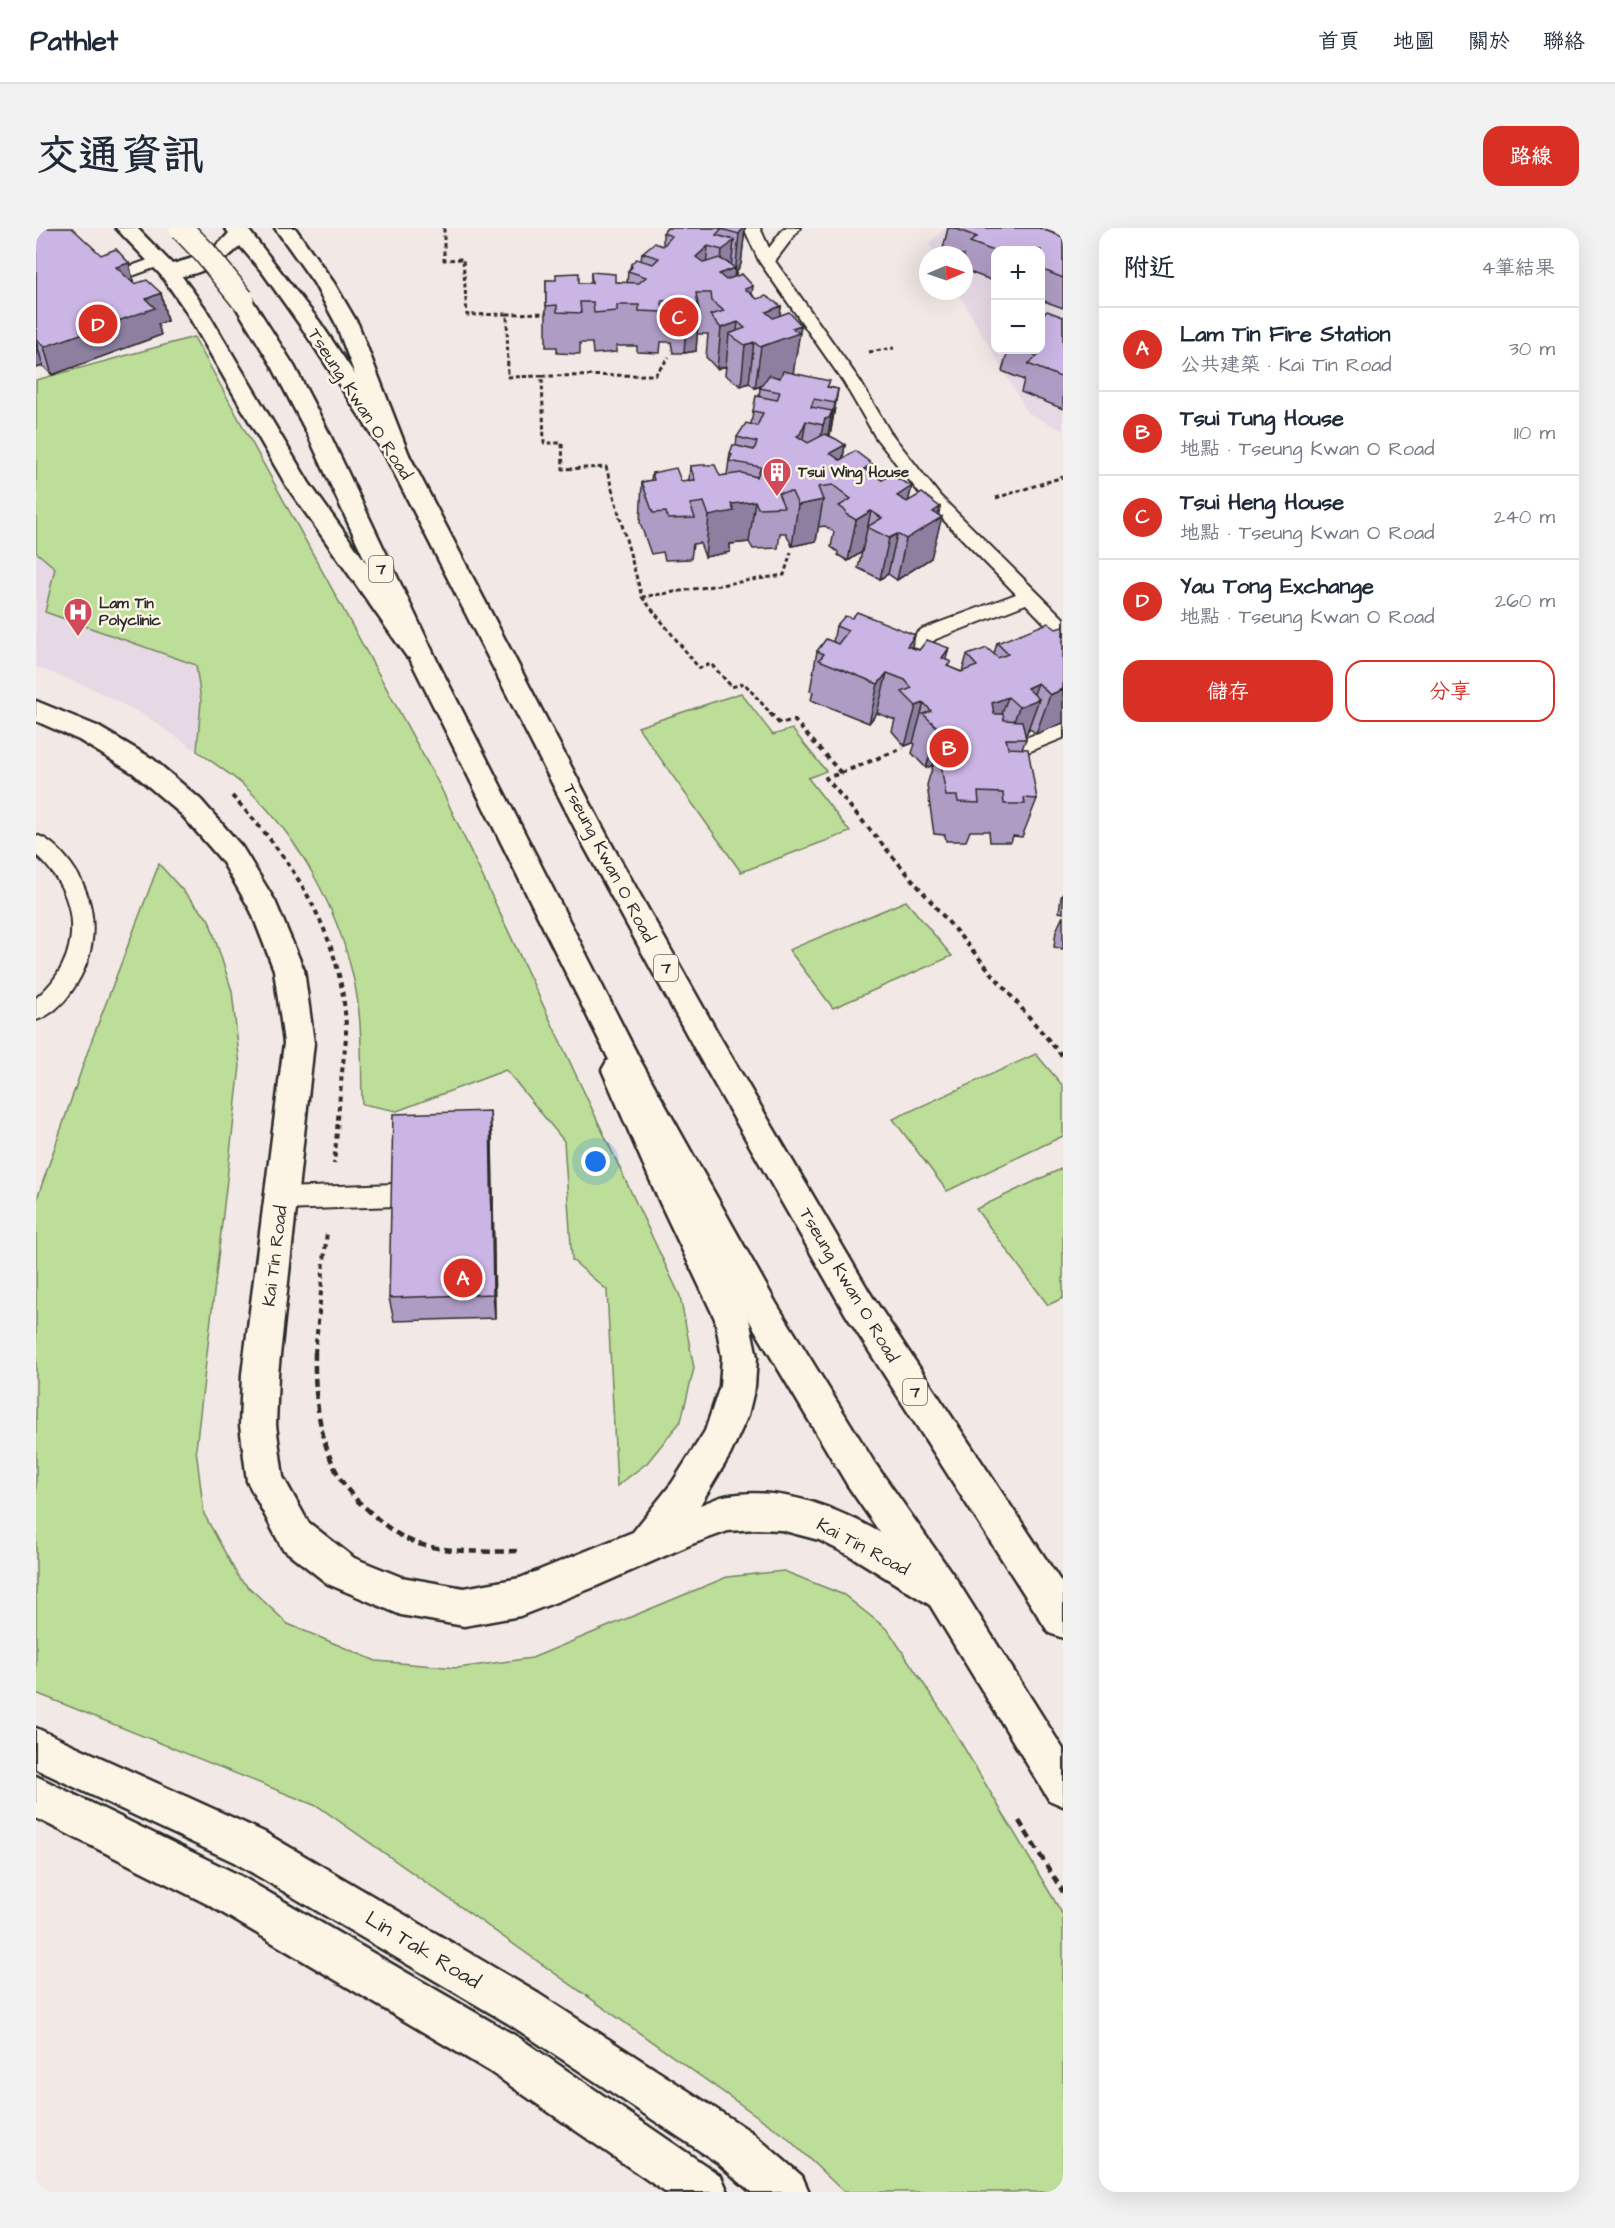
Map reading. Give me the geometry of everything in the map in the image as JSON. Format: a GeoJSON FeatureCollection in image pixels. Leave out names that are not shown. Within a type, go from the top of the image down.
{"type":"FeatureCollection","features":[{"type":"Feature","properties":{"kind":"main road"},"geometry":{"type":"LineString","coordinates":[[126,228],[163,266],[224,357],[298,485],[426,665]]}},
{"type":"Feature","properties":{"kind":"main road","name":"7"},"geometry":{"type":"LineString","coordinates":[[180,228],[205,252],[242,299],[261,327],[309,415],[426,665],[570,953],[629,1069],[764,1314],[861,1473],[943,1592],[1063,1786]]}},
{"type":"Feature","properties":{"kind":"main road"},"geometry":{"type":"LineString","coordinates":[[285,228],[324,283],[347,324],[397,455]]}},
{"type":"Feature","properties":{"kind":"main road"},"geometry":{"type":"LineString","coordinates":[[163,266],[191,268],[215,258],[229,248],[238,230]]}},
{"type":"Feature","properties":{"kind":"main road","name":"Tseung Kwan O Road"},"geometry":{"type":"LineString","coordinates":[[238,230],[311,326],[397,455],[598,846],[709,1046],[858,1304],[1063,1619]]}},
{"type":"Feature","properties":{"kind":"main road","name":"Kai Tin Road"},"geometry":{"type":"LineString","coordinates":[[36,710],[88,733],[143,766],[191,807],[232,854],[265,909],[289,970],[299,1043],[260,1374],[258,1425],[265,1481],[295,1535],[341,1571],[401,1596],[464,1607],[520,1597],[643,1548],[686,1528],[728,1514],[756,1511],[781,1512],[805,1517],[843,1532],[943,1592]]}},
{"type":"Feature","properties":{"kind":"main road","name":"Kai Tin Road"},"geometry":{"type":"LineString","coordinates":[[570,953],[606,1045],[676,1203],[735,1326],[738,1349],[738,1383],[731,1410],[714,1450],[679,1504],[643,1548]]}},
{"type":"Feature","properties":{"kind":"main road","name":"Lin Tak Road"},"geometry":{"type":"LineString","coordinates":[[36,1748],[249,1847],[524,2009],[734,2146],[786,2192]]}},
{"type":"Feature","properties":{"kind":"main road"},"geometry":{"type":"LineString","coordinates":[[36,1796],[224,1890],[506,2055],[705,2192]]}},
{"type":"Feature","properties":{"kind":"lane"},"geometry":{"type":"LineString","coordinates":[[753,228],[768,261],[851,381],[890,444],[934,500],[1063,630]]}},
{"type":"Feature","properties":{"kind":"lane"},"geometry":{"type":"LineString","coordinates":[[768,261],[792,228]]}},
{"type":"Feature","properties":{"kind":"lane"},"geometry":{"type":"LineString","coordinates":[[110,279],[163,266]]}},
{"type":"Feature","properties":{"kind":"lane"},"geometry":{"type":"LineString","coordinates":[[945,682],[923,671],[916,663],[913,655],[920,639],[1028,596]]}},
{"type":"Feature","properties":{"kind":"lane"},"geometry":{"type":"LineString","coordinates":[[1013,751],[1063,730]]}},
{"type":"Feature","properties":{"kind":"lane"},"geometry":{"type":"LineString","coordinates":[[36,843],[63,868],[76,892],[83,918],[83,947],[70,978],[44,1006],[36,1011]]}},
{"type":"Feature","properties":{"kind":"lane"},"geometry":{"type":"LineString","coordinates":[[282,1199],[396,1195]]}},
{"type":"Feature","properties":{"kind":"path"},"geometry":{"type":"LineString","coordinates":[[444,228],[444,260],[463,259],[467,315],[553,313]]}},
{"type":"Feature","properties":{"kind":"path"},"geometry":{"type":"LineString","coordinates":[[507,314],[508,377],[655,375],[669,357]]}},
{"type":"Feature","properties":{"kind":"path"},"geometry":{"type":"LineString","coordinates":[[542,376],[544,444],[562,443],[563,469],[606,467],[642,597],[699,668],[711,664],[732,687],[744,683],[780,724],[794,720],[841,772]]}},
{"type":"Feature","properties":{"kind":"path"},"geometry":{"type":"LineString","coordinates":[[996,498],[1063,477]]}},
{"type":"Feature","properties":{"kind":"path"},"geometry":{"type":"LineString","coordinates":[[642,597],[784,575],[791,552]]}},
{"type":"Feature","properties":{"kind":"path"},"geometry":{"type":"LineString","coordinates":[[903,748],[826,778],[1063,1058]]}},
{"type":"Feature","properties":{"kind":"path"},"geometry":{"type":"LineString","coordinates":[[1019,1821],[1063,1892]]}},
{"type":"Feature","properties":{"kind":"shaded area"},"geometry":{"type":"Polygon","coordinates":[[[946,228],[1063,228],[1063,431],[1028,413],[994,354],[1045,354],[1045,246],[991,246],[991,349],[962,300],[973,300],[973,246],[931,246],[929,243],[946,228]]]}},
{"type":"Feature","properties":{"kind":"shaded area","name":"Lam Tin Polyclinic"},"geometry":{"type":"Polygon","coordinates":[[[36,552],[55,568],[46,612],[196,665],[201,701],[197,751],[146,716],[91,688],[36,667],[36,552]]]}},
{"type":"Feature","properties":{"kind":"green space"},"geometry":{"type":"Polygon","coordinates":[[[194,337],[440,786],[680,1296],[694,1368],[681,1421],[647,1463],[617,1486],[607,1290],[572,1260],[564,1141],[506,1070],[397,1111],[362,1104],[358,1004],[345,946],[324,895],[296,846],[261,803],[242,784],[197,751],[201,701],[196,665],[45,612],[55,568],[36,552],[36,380],[194,337]]]}},
{"type":"Feature","properties":{"kind":"green space"},"geometry":{"type":"Polygon","coordinates":[[[741,693],[773,735],[792,729],[826,771],[808,778],[850,832],[741,872],[638,727],[741,693]]]}},
{"type":"Feature","properties":{"kind":"green space"},"geometry":{"type":"Polygon","coordinates":[[[159,864],[209,920],[232,991],[240,1066],[196,1449],[204,1514],[239,1578],[288,1624],[376,1661],[457,1668],[532,1658],[727,1577],[784,1571],[844,1595],[888,1630],[947,1719],[1063,1915],[1063,2192],[844,2192],[784,2135],[319,1807],[36,1693],[36,1202],[90,1045],[159,864]]]}},
{"type":"Feature","properties":{"kind":"green space"},"geometry":{"type":"Polygon","coordinates":[[[906,901],[952,956],[833,1008],[789,950],[906,901]]]}},
{"type":"Feature","properties":{"kind":"green space"},"geometry":{"type":"Polygon","coordinates":[[[1036,1054],[1063,1086],[1063,1136],[947,1191],[893,1119],[1036,1054]]]}},
{"type":"Feature","properties":{"kind":"green space"},"geometry":{"type":"Polygon","coordinates":[[[1063,1168],[1063,1298],[1048,1305],[976,1209],[1063,1168]]]}},
{"type":"Feature","properties":{"kind":"building"},"geometry":{"type":"Polygon","coordinates":[[[36,228],[72,228],[101,255],[116,249],[129,263],[116,267],[134,284],[147,280],[161,293],[146,299],[155,308],[44,347],[36,339],[36,228]]]}},
{"type":"Feature","properties":{"kind":"building"},"geometry":{"type":"Polygon","coordinates":[[[667,228],[743,228],[739,234],[721,229],[716,235],[734,240],[722,250],[708,246],[696,257],[704,263],[719,258],[735,268],[719,274],[726,280],[742,274],[753,286],[745,289],[757,299],[766,296],[781,306],[766,312],[773,318],[789,312],[801,325],[792,328],[799,333],[760,347],[754,342],[745,345],[729,334],[745,328],[738,322],[721,328],[710,315],[724,311],[712,301],[711,293],[696,293],[699,310],[687,312],[676,312],[674,301],[662,301],[663,312],[639,311],[639,305],[617,305],[617,311],[594,313],[593,302],[580,302],[581,313],[557,312],[557,305],[546,306],[546,280],[556,280],[556,274],[579,273],[579,283],[592,283],[591,272],[615,274],[615,282],[639,283],[646,277],[628,271],[632,267],[631,264],[636,259],[653,264],[659,258],[642,253],[654,243],[663,246],[672,236],[663,233],[667,228]]]}},
{"type":"Feature","properties":{"kind":"building"},"geometry":{"type":"Polygon","coordinates":[[[954,228],[1039,228],[1063,237],[1063,278],[1045,271],[1045,246],[991,246],[991,250],[970,242],[977,237],[954,228]]]}},
{"type":"Feature","properties":{"kind":"building"},"geometry":{"type":"Polygon","coordinates":[[[1047,311],[1063,317],[1063,378],[1028,364],[1038,356],[1033,354],[1045,354],[1045,313],[1047,311]]]}},
{"type":"Feature","properties":{"kind":"building"},"geometry":{"type":"Polygon","coordinates":[[[783,371],[830,381],[827,387],[838,389],[835,403],[814,399],[811,407],[832,411],[823,425],[806,421],[797,436],[808,443],[825,434],[836,439],[845,445],[830,453],[840,460],[855,451],[872,464],[864,469],[882,480],[890,475],[912,486],[897,496],[907,502],[922,493],[940,507],[933,512],[942,517],[906,539],[897,534],[889,538],[867,527],[882,518],[871,511],[856,520],[846,514],[846,511],[839,506],[851,499],[833,485],[818,487],[823,500],[798,505],[792,492],[778,493],[784,507],[758,508],[755,501],[731,504],[734,511],[709,516],[704,502],[690,504],[695,518],[668,519],[666,512],[653,513],[642,482],[654,480],[652,473],[676,468],[681,481],[695,480],[690,466],[715,465],[720,476],[742,473],[757,477],[761,467],[729,461],[732,455],[730,453],[733,445],[754,450],[757,442],[737,437],[746,423],[757,426],[763,413],[753,411],[756,396],[777,400],[780,392],[760,388],[769,375],[780,378],[783,371]]]}},
{"type":"Feature","properties":{"kind":"building"},"geometry":{"type":"Polygon","coordinates":[[[857,612],[915,635],[907,646],[919,650],[927,640],[949,648],[942,658],[951,662],[947,666],[961,672],[977,666],[967,655],[987,648],[998,658],[1008,654],[997,643],[1048,623],[1056,629],[1063,628],[1063,689],[1050,695],[1038,683],[1027,688],[1039,699],[1019,707],[1008,697],[992,703],[994,714],[1003,714],[1004,720],[1022,721],[1026,739],[1006,739],[1008,748],[1028,749],[1037,799],[1024,798],[1025,804],[1004,804],[1003,793],[978,792],[979,803],[958,802],[957,796],[946,796],[938,746],[958,747],[956,734],[947,725],[938,728],[923,714],[931,711],[924,703],[916,706],[902,692],[912,688],[905,680],[887,673],[878,684],[819,660],[824,654],[817,651],[826,639],[838,644],[848,631],[836,626],[845,616],[852,618],[857,612]]]}},
{"type":"Feature","properties":{"kind":"building"},"geometry":{"type":"Polygon","coordinates":[[[490,1111],[493,1294],[389,1298],[393,1114],[490,1111]]]}},
{"type":"Feature","properties":{"kind":"place","name":"Tsui Heng House"},"geometry":{"type":"Point","coordinates":[679,317]}},
{"type":"Feature","properties":{"kind":"place","name":"Yau Tong Exchange"},"geometry":{"type":"Point","coordinates":[98,324]}},
{"type":"Feature","properties":{"kind":"place","name":"Tsui Wing House"},"geometry":{"type":"Point","coordinates":[777,498]}},
{"type":"Feature","properties":{"kind":"place","name":"Lam Tin Polyclinic"},"geometry":{"type":"Point","coordinates":[78,638]}},
{"type":"Feature","properties":{"kind":"place","name":"Tsui Tung House"},"geometry":{"type":"Point","coordinates":[949,748]}},
{"type":"Feature","properties":{"kind":"place","name":"Lam Tin Fire Station"},"geometry":{"type":"Point","coordinates":[463,1278]}}]}
